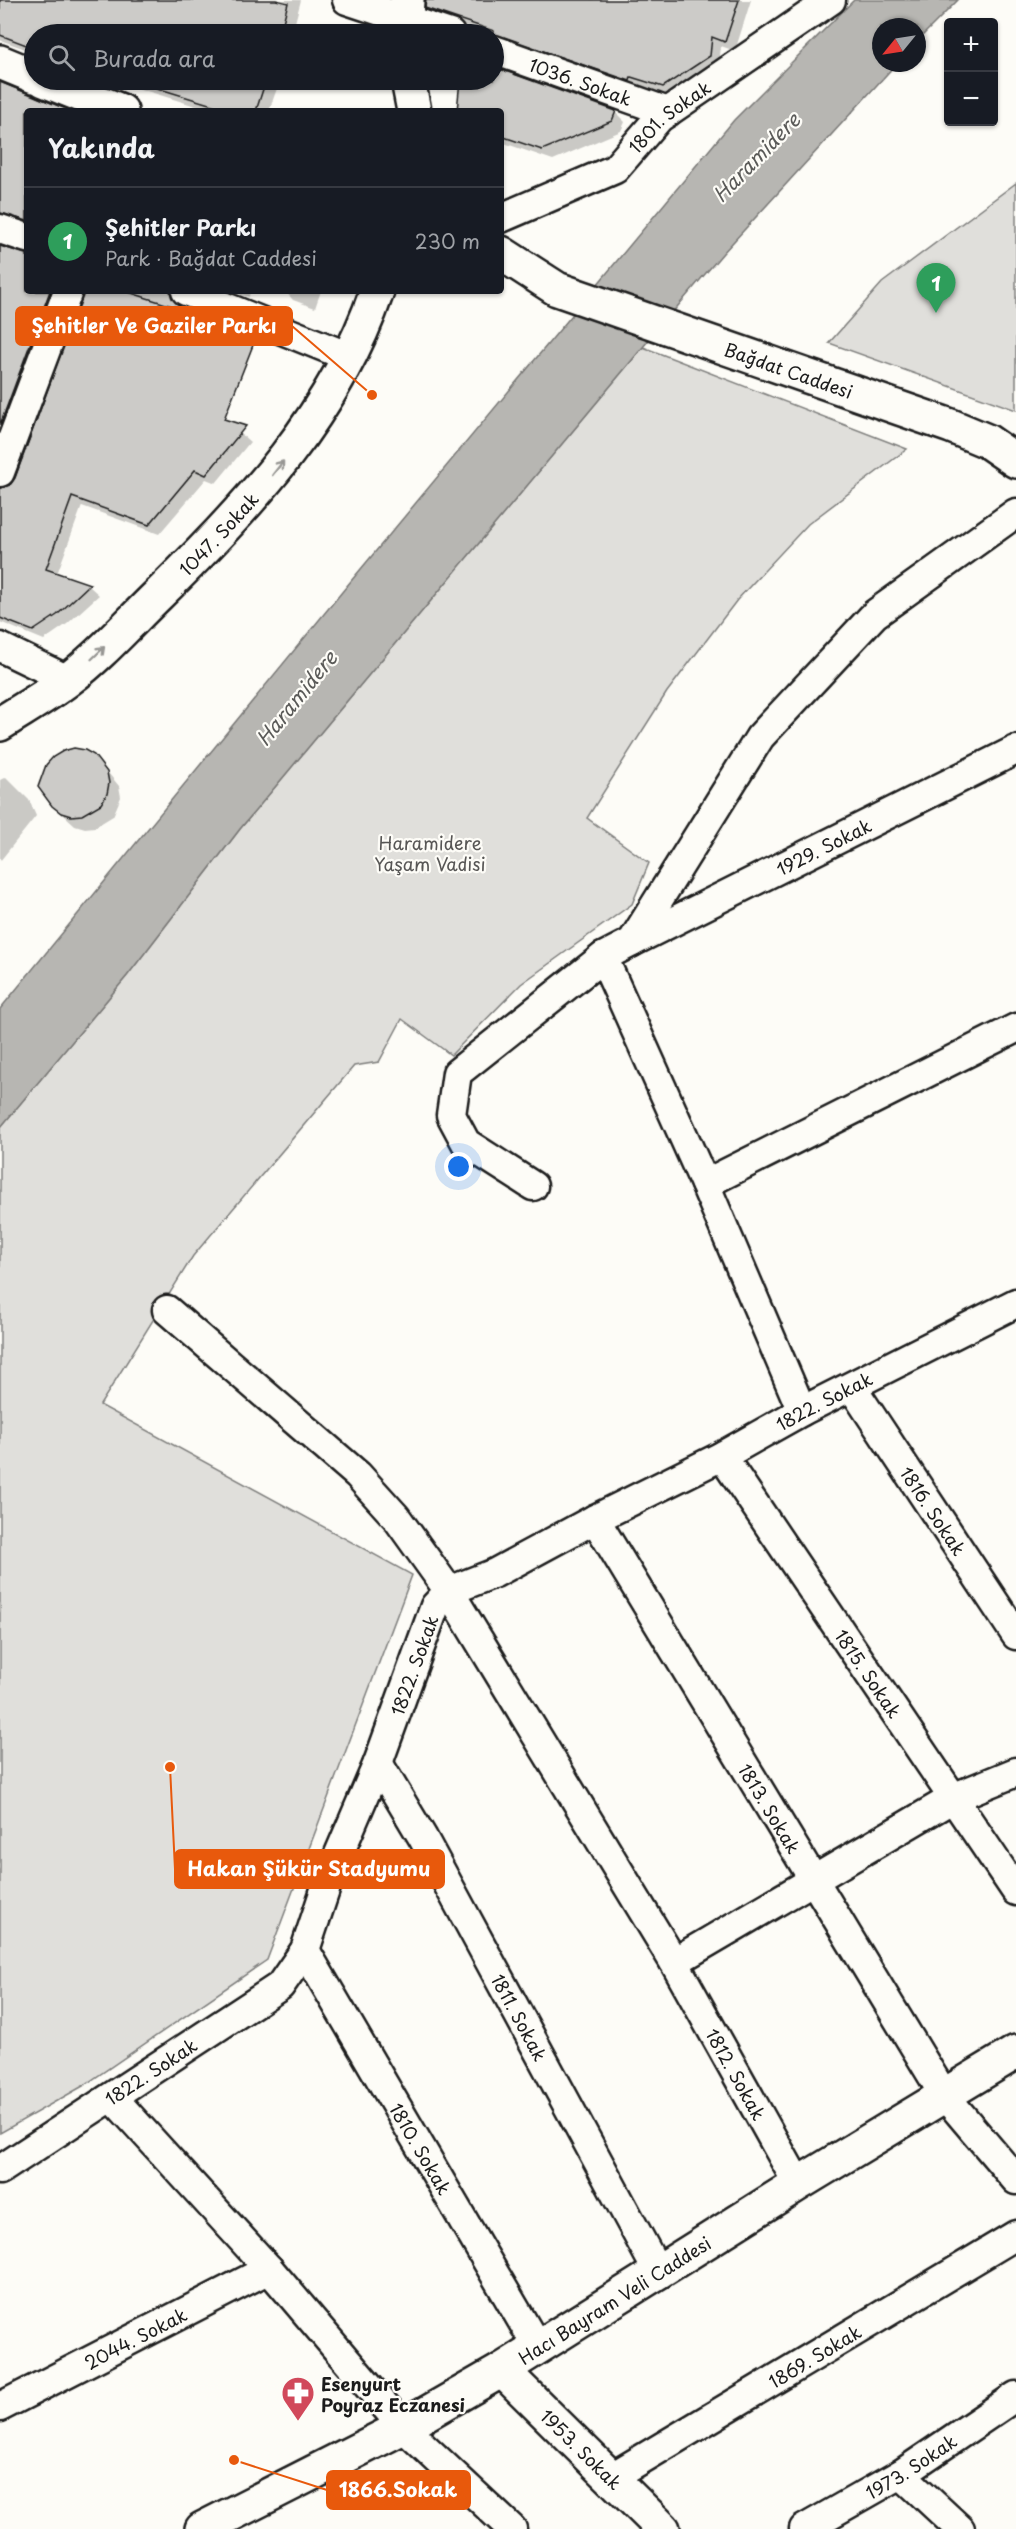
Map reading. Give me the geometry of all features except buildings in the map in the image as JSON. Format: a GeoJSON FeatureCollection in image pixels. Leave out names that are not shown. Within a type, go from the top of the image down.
{"type":"FeatureCollection","features":[{"type":"Feature","properties":{"kind":"main road"},"geometry":{"type":"LineString","coordinates":[[0,62],[24,72]]}},
{"type":"Feature","properties":{"kind":"main road"},"geometry":{"type":"LineString","coordinates":[[69,90],[114,108]]}},
{"type":"Feature","properties":{"kind":"main road"},"geometry":{"type":"LineString","coordinates":[[398,108],[401,90]]}},
{"type":"Feature","properties":{"kind":"main road"},"geometry":{"type":"LineString","coordinates":[[410,90],[413,108]]}},
{"type":"Feature","properties":{"kind":"main road"},"geometry":{"type":"LineString","coordinates":[[504,255],[557,289]]}},
{"type":"Feature","properties":{"kind":"main road"},"geometry":{"type":"LineString","coordinates":[[504,279],[527,287],[557,289]]}},
{"type":"Feature","properties":{"kind":"main road","name":"Bağdat Caddesi"},"geometry":{"type":"LineString","coordinates":[[557,289],[951,426],[987,441],[1016,461]]}},
{"type":"Feature","properties":{"kind":"main road","name":"1047. Sokak"},"geometry":{"type":"LineString","coordinates":[[0,724],[68,680],[94,658],[218,537],[265,484],[306,432],[349,357],[376,294]]}},
{"type":"Feature","properties":{"kind":"main road","name":"Hacı Bayram Veli Caddesi"},"geometry":{"type":"LineString","coordinates":[[202,2529],[403,2427],[502,2370],[659,2274],[798,2184],[1016,2052]]}},
{"type":"Feature","properties":{"kind":"main road","name":"1953. Sokak"},"geometry":{"type":"LineString","coordinates":[[502,2370],[663,2529]]}},
{"type":"Feature","properties":{"kind":"street"},"geometry":{"type":"LineString","coordinates":[[347,0],[422,24]]}},
{"type":"Feature","properties":{"kind":"street","name":"1801. Sokak"},"geometry":{"type":"LineString","coordinates":[[504,217],[615,169],[659,118],[821,2]]}},
{"type":"Feature","properties":{"kind":"street","name":"1036. Sokak"},"geometry":{"type":"LineString","coordinates":[[504,54],[668,112]]}},
{"type":"Feature","properties":{"kind":"street"},"geometry":{"type":"LineString","coordinates":[[0,229],[24,237]]}},
{"type":"Feature","properties":{"kind":"street"},"geometry":{"type":"LineString","coordinates":[[0,472],[67,294]]}},
{"type":"Feature","properties":{"kind":"street"},"geometry":{"type":"LineString","coordinates":[[193,294],[349,357]]}},
{"type":"Feature","properties":{"kind":"street"},"geometry":{"type":"LineString","coordinates":[[632,942],[760,737],[875,614],[1016,513]]}},
{"type":"Feature","properties":{"kind":"street"},"geometry":{"type":"LineString","coordinates":[[0,647],[68,680]]}},
{"type":"Feature","properties":{"kind":"street","name":"1929. Sokak"},"geometry":{"type":"LineString","coordinates":[[533,1186],[466,1143],[451,1115],[457,1073],[603,957],[1016,750]]}},
{"type":"Feature","properties":{"kind":"street"},"geometry":{"type":"LineString","coordinates":[[603,957],[705,1184],[802,1411]]}},
{"type":"Feature","properties":{"kind":"street"},"geometry":{"type":"LineString","coordinates":[[705,1184],[1016,1028]]}},
{"type":"Feature","properties":{"kind":"street","name":"1822. Sokak"},"geometry":{"type":"LineString","coordinates":[[0,2170],[280,1986],[304,1950],[330,1875],[378,1763],[435,1606],[448,1591],[495,1573],[722,1456],[802,1411],[1015,1307]]}},
{"type":"Feature","properties":{"kind":"street","name":"1812. Sokak"},"geometry":{"type":"LineString","coordinates":[[167,1310],[358,1475],[396,1517],[448,1591],[674,1962],[798,2184]]}},
{"type":"Feature","properties":{"kind":"street","name":"1816. Sokak"},"geometry":{"type":"LineString","coordinates":[[852,1387],[1016,1635]]}},
{"type":"Feature","properties":{"kind":"street","name":"1815. Sokak"},"geometry":{"type":"LineString","coordinates":[[722,1456],[955,1797],[1016,1891]]}},
{"type":"Feature","properties":{"kind":"street","name":"1813. Sokak"},"geometry":{"type":"LineString","coordinates":[[595,1520],[944,2095],[1016,2180]]}},
{"type":"Feature","properties":{"kind":"street","name":"1811. Sokak"},"geometry":{"type":"LineString","coordinates":[[378,1763],[423,1838],[659,2274]]}},
{"type":"Feature","properties":{"kind":"street"},"geometry":{"type":"LineString","coordinates":[[674,1962],[816,1881],[955,1797],[1016,1772]]}},
{"type":"Feature","properties":{"kind":"street","name":"1810. Sokak"},"geometry":{"type":"LineString","coordinates":[[304,1950],[538,2348]]}},
{"type":"Feature","properties":{"kind":"street"},"geometry":{"type":"LineString","coordinates":[[112,2097],[269,2269],[403,2427],[512,2529]]}},
{"type":"Feature","properties":{"kind":"street","name":"1869. Sokak"},"geometry":{"type":"LineString","coordinates":[[612,2477],[1016,2235]]}},
{"type":"Feature","properties":{"kind":"street","name":"2044. Sokak"},"geometry":{"type":"LineString","coordinates":[[0,2407],[269,2269]]}},
{"type":"Feature","properties":{"kind":"street","name":"1973. Sokak"},"geometry":{"type":"LineString","coordinates":[[804,2529],[1010,2408]]}},
{"type":"Feature","properties":{"kind":"street"},"geometry":{"type":"LineString","coordinates":[[901,2474],[960,2529]]}},
{"type":"Feature","properties":{"kind":"green space"},"geometry":{"type":"Polygon","coordinates":[[[1016,183],[1016,410],[829,343],[882,283],[1016,183]]]}},
{"type":"Feature","properties":{"kind":"green space","name":"Haramidere Yaşam Vadisi"},"geometry":{"type":"Polygon","coordinates":[[[643,347],[907,449],[808,524],[737,600],[667,692],[587,818],[649,863],[632,904],[521,984],[451,1055],[402,1019],[379,1062],[354,1066],[193,1256],[100,1405],[412,1575],[267,1960],[83,2086],[0,2133],[0,1128],[127,976],[240,829],[643,347]]]}},
{"type":"Feature","properties":{"kind":"water","name":"Haramidere"},"geometry":{"type":"Polygon","coordinates":[[[854,0],[958,0],[926,32],[926,18],[872,18],[872,72],[889,72],[723,253],[643,347],[240,829],[127,976],[0,1128],[0,1009],[351,581],[734,120],[854,0]]]}},
{"type":"Feature","properties":{"kind":"place","name":"Şehitler Parkı"},"geometry":{"type":"Point","coordinates":[936,313]}},
{"type":"Feature","properties":{"kind":"place","name":"Şehitler Ve Gaziler Parkı"},"geometry":{"type":"Point","coordinates":[372,395]}},
{"type":"Feature","properties":{"kind":"place","name":"Hakan Şükür Stadyumu"},"geometry":{"type":"Point","coordinates":[170,1767]}},
{"type":"Feature","properties":{"kind":"place","name":"Esenyurt Poyraz Eczanesi"},"geometry":{"type":"Point","coordinates":[298,2422]}},
{"type":"Feature","properties":{"kind":"place","name":"1866.Sokak"},"geometry":{"type":"Point","coordinates":[234,2460]}}]}
